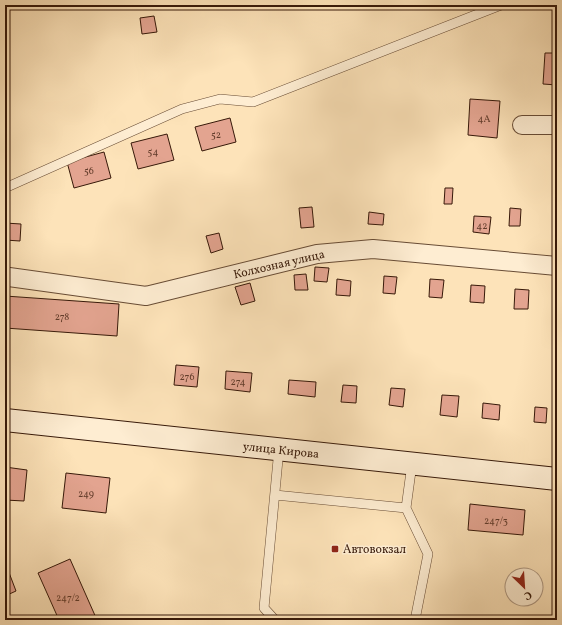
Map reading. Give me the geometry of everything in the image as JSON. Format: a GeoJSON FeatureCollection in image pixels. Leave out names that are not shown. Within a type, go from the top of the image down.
{"type":"FeatureCollection","features":[{"type":"Feature","properties":{"kind":"main road","name":"улица Кирова"},"geometry":{"type":"LineString","coordinates":[[5,420],[557,479]]}},
{"type":"Feature","properties":{"kind":"street"},"geometry":{"type":"LineString","coordinates":[[522,125],[557,125]]}},
{"type":"Feature","properties":{"kind":"street","name":"Колхозная улица"},"geometry":{"type":"LineString","coordinates":[[5,278],[9,277],[146,296],[317,254],[373,249],[557,266]]}},
{"type":"Feature","properties":{"kind":"lane"},"geometry":{"type":"LineString","coordinates":[[5,188],[182,108],[220,100],[253,102],[501,5]]}},
{"type":"Feature","properties":{"kind":"lane"},"geometry":{"type":"LineString","coordinates":[[275,620],[264,608],[279,449]]}},
{"type":"Feature","properties":{"kind":"lane"},"geometry":{"type":"LineString","coordinates":[[412,464],[406,508],[428,554],[416,620]]}},
{"type":"Feature","properties":{"kind":"lane"},"geometry":{"type":"LineString","coordinates":[[275,495],[406,508]]}},
{"type":"Feature","properties":{"kind":"building"},"geometry":{"type":"Polygon","coordinates":[[[154,16],[157,32],[142,34],[140,18],[154,16]]]}},
{"type":"Feature","properties":{"kind":"building"},"geometry":{"type":"Polygon","coordinates":[[[545,53],[557,53],[557,85],[543,84],[545,53]]]}},
{"type":"Feature","properties":{"kind":"building"},"geometry":{"type":"Polygon","coordinates":[[[470,99],[500,101],[497,138],[468,135],[470,99]]]}},
{"type":"Feature","properties":{"kind":"building"},"geometry":{"type":"Polygon","coordinates":[[[230,118],[236,142],[202,151],[195,127],[230,118]]]}},
{"type":"Feature","properties":{"kind":"building"},"geometry":{"type":"Polygon","coordinates":[[[167,134],[174,160],[138,169],[131,143],[167,134]]]}},
{"type":"Feature","properties":{"kind":"building"},"geometry":{"type":"Polygon","coordinates":[[[104,152],[111,178],[74,188],[67,162],[104,152]]]}},
{"type":"Feature","properties":{"kind":"building"},"geometry":{"type":"Polygon","coordinates":[[[445,188],[453,188],[452,204],[444,204],[445,188]]]}},
{"type":"Feature","properties":{"kind":"building"},"geometry":{"type":"Polygon","coordinates":[[[312,207],[314,227],[301,228],[299,208],[312,207]]]}},
{"type":"Feature","properties":{"kind":"building"},"geometry":{"type":"Polygon","coordinates":[[[510,208],[521,209],[520,226],[509,226],[510,208]]]}},
{"type":"Feature","properties":{"kind":"building"},"geometry":{"type":"Polygon","coordinates":[[[369,212],[384,214],[383,225],[368,224],[369,212]]]}},
{"type":"Feature","properties":{"kind":"building"},"geometry":{"type":"Polygon","coordinates":[[[474,216],[491,217],[489,234],[473,232],[474,216]]]}},
{"type":"Feature","properties":{"kind":"building"},"geometry":{"type":"Polygon","coordinates":[[[5,223],[21,224],[20,241],[5,240],[5,223]]]}},
{"type":"Feature","properties":{"kind":"building"},"geometry":{"type":"Polygon","coordinates":[[[219,233],[223,249],[211,253],[206,236],[219,233]]]}},
{"type":"Feature","properties":{"kind":"building"},"geometry":{"type":"Polygon","coordinates":[[[315,267],[329,268],[327,282],[314,281],[315,267]]]}},
{"type":"Feature","properties":{"kind":"building"},"geometry":{"type":"Polygon","coordinates":[[[306,274],[308,290],[295,290],[294,275],[306,274]]]}},
{"type":"Feature","properties":{"kind":"building"},"geometry":{"type":"Polygon","coordinates":[[[384,276],[397,277],[395,294],[383,293],[384,276]]]}},
{"type":"Feature","properties":{"kind":"building"},"geometry":{"type":"Polygon","coordinates":[[[337,279],[351,281],[350,296],[336,295],[337,279]]]}},
{"type":"Feature","properties":{"kind":"building"},"geometry":{"type":"Polygon","coordinates":[[[430,279],[444,280],[442,298],[429,297],[430,279]]]}},
{"type":"Feature","properties":{"kind":"building"},"geometry":{"type":"Polygon","coordinates":[[[250,283],[255,301],[241,305],[235,287],[250,283]]]}},
{"type":"Feature","properties":{"kind":"building"},"geometry":{"type":"Polygon","coordinates":[[[471,285],[485,286],[484,303],[470,302],[471,285]]]}},
{"type":"Feature","properties":{"kind":"building"},"geometry":{"type":"Polygon","coordinates":[[[515,289],[529,290],[528,309],[514,309],[515,289]]]}},
{"type":"Feature","properties":{"kind":"building"},"geometry":{"type":"Polygon","coordinates":[[[557,295],[557,313],[555,313],[557,295]]]}},
{"type":"Feature","properties":{"kind":"building"},"geometry":{"type":"Polygon","coordinates":[[[5,296],[119,304],[117,336],[5,328],[5,296]]]}},
{"type":"Feature","properties":{"kind":"building"},"geometry":{"type":"Polygon","coordinates":[[[176,365],[199,367],[197,387],[174,385],[176,365]]]}},
{"type":"Feature","properties":{"kind":"building"},"geometry":{"type":"Polygon","coordinates":[[[226,371],[252,373],[250,392],[225,389],[226,371]]]}},
{"type":"Feature","properties":{"kind":"building"},"geometry":{"type":"Polygon","coordinates":[[[289,380],[316,382],[315,397],[288,394],[289,380]]]}},
{"type":"Feature","properties":{"kind":"building"},"geometry":{"type":"Polygon","coordinates":[[[343,385],[357,386],[356,403],[341,402],[343,385]]]}},
{"type":"Feature","properties":{"kind":"building"},"geometry":{"type":"Polygon","coordinates":[[[391,388],[405,389],[403,407],[389,405],[391,388]]]}},
{"type":"Feature","properties":{"kind":"building"},"geometry":{"type":"Polygon","coordinates":[[[442,395],[459,396],[457,417],[440,415],[442,395]]]}},
{"type":"Feature","properties":{"kind":"building"},"geometry":{"type":"Polygon","coordinates":[[[483,403],[500,405],[499,420],[482,418],[483,403]]]}},
{"type":"Feature","properties":{"kind":"building"},"geometry":{"type":"Polygon","coordinates":[[[535,407],[547,408],[546,423],[534,422],[535,407]]]}},
{"type":"Feature","properties":{"kind":"building"},"geometry":{"type":"Polygon","coordinates":[[[556,416],[557,431],[554,431],[556,416]]]}},
{"type":"Feature","properties":{"kind":"building"},"geometry":{"type":"Polygon","coordinates":[[[5,467],[27,470],[24,501],[5,500],[5,467]]]}},
{"type":"Feature","properties":{"kind":"building"},"geometry":{"type":"Polygon","coordinates":[[[66,473],[110,478],[106,513],[62,508],[66,473]]]}},
{"type":"Feature","properties":{"kind":"building"},"geometry":{"type":"Polygon","coordinates":[[[470,504],[525,510],[523,535],[468,530],[470,504]]]}},
{"type":"Feature","properties":{"kind":"building"},"geometry":{"type":"Polygon","coordinates":[[[70,559],[97,620],[59,620],[38,573],[70,559]]]}},
{"type":"Feature","properties":{"kind":"building"},"geometry":{"type":"Polygon","coordinates":[[[5,562],[16,591],[5,596],[5,562]]]}},
{"type":"Feature","properties":{"kind":"place","name":"Автовокзал"},"geometry":{"type":"Point","coordinates":[335,549]}}]}
